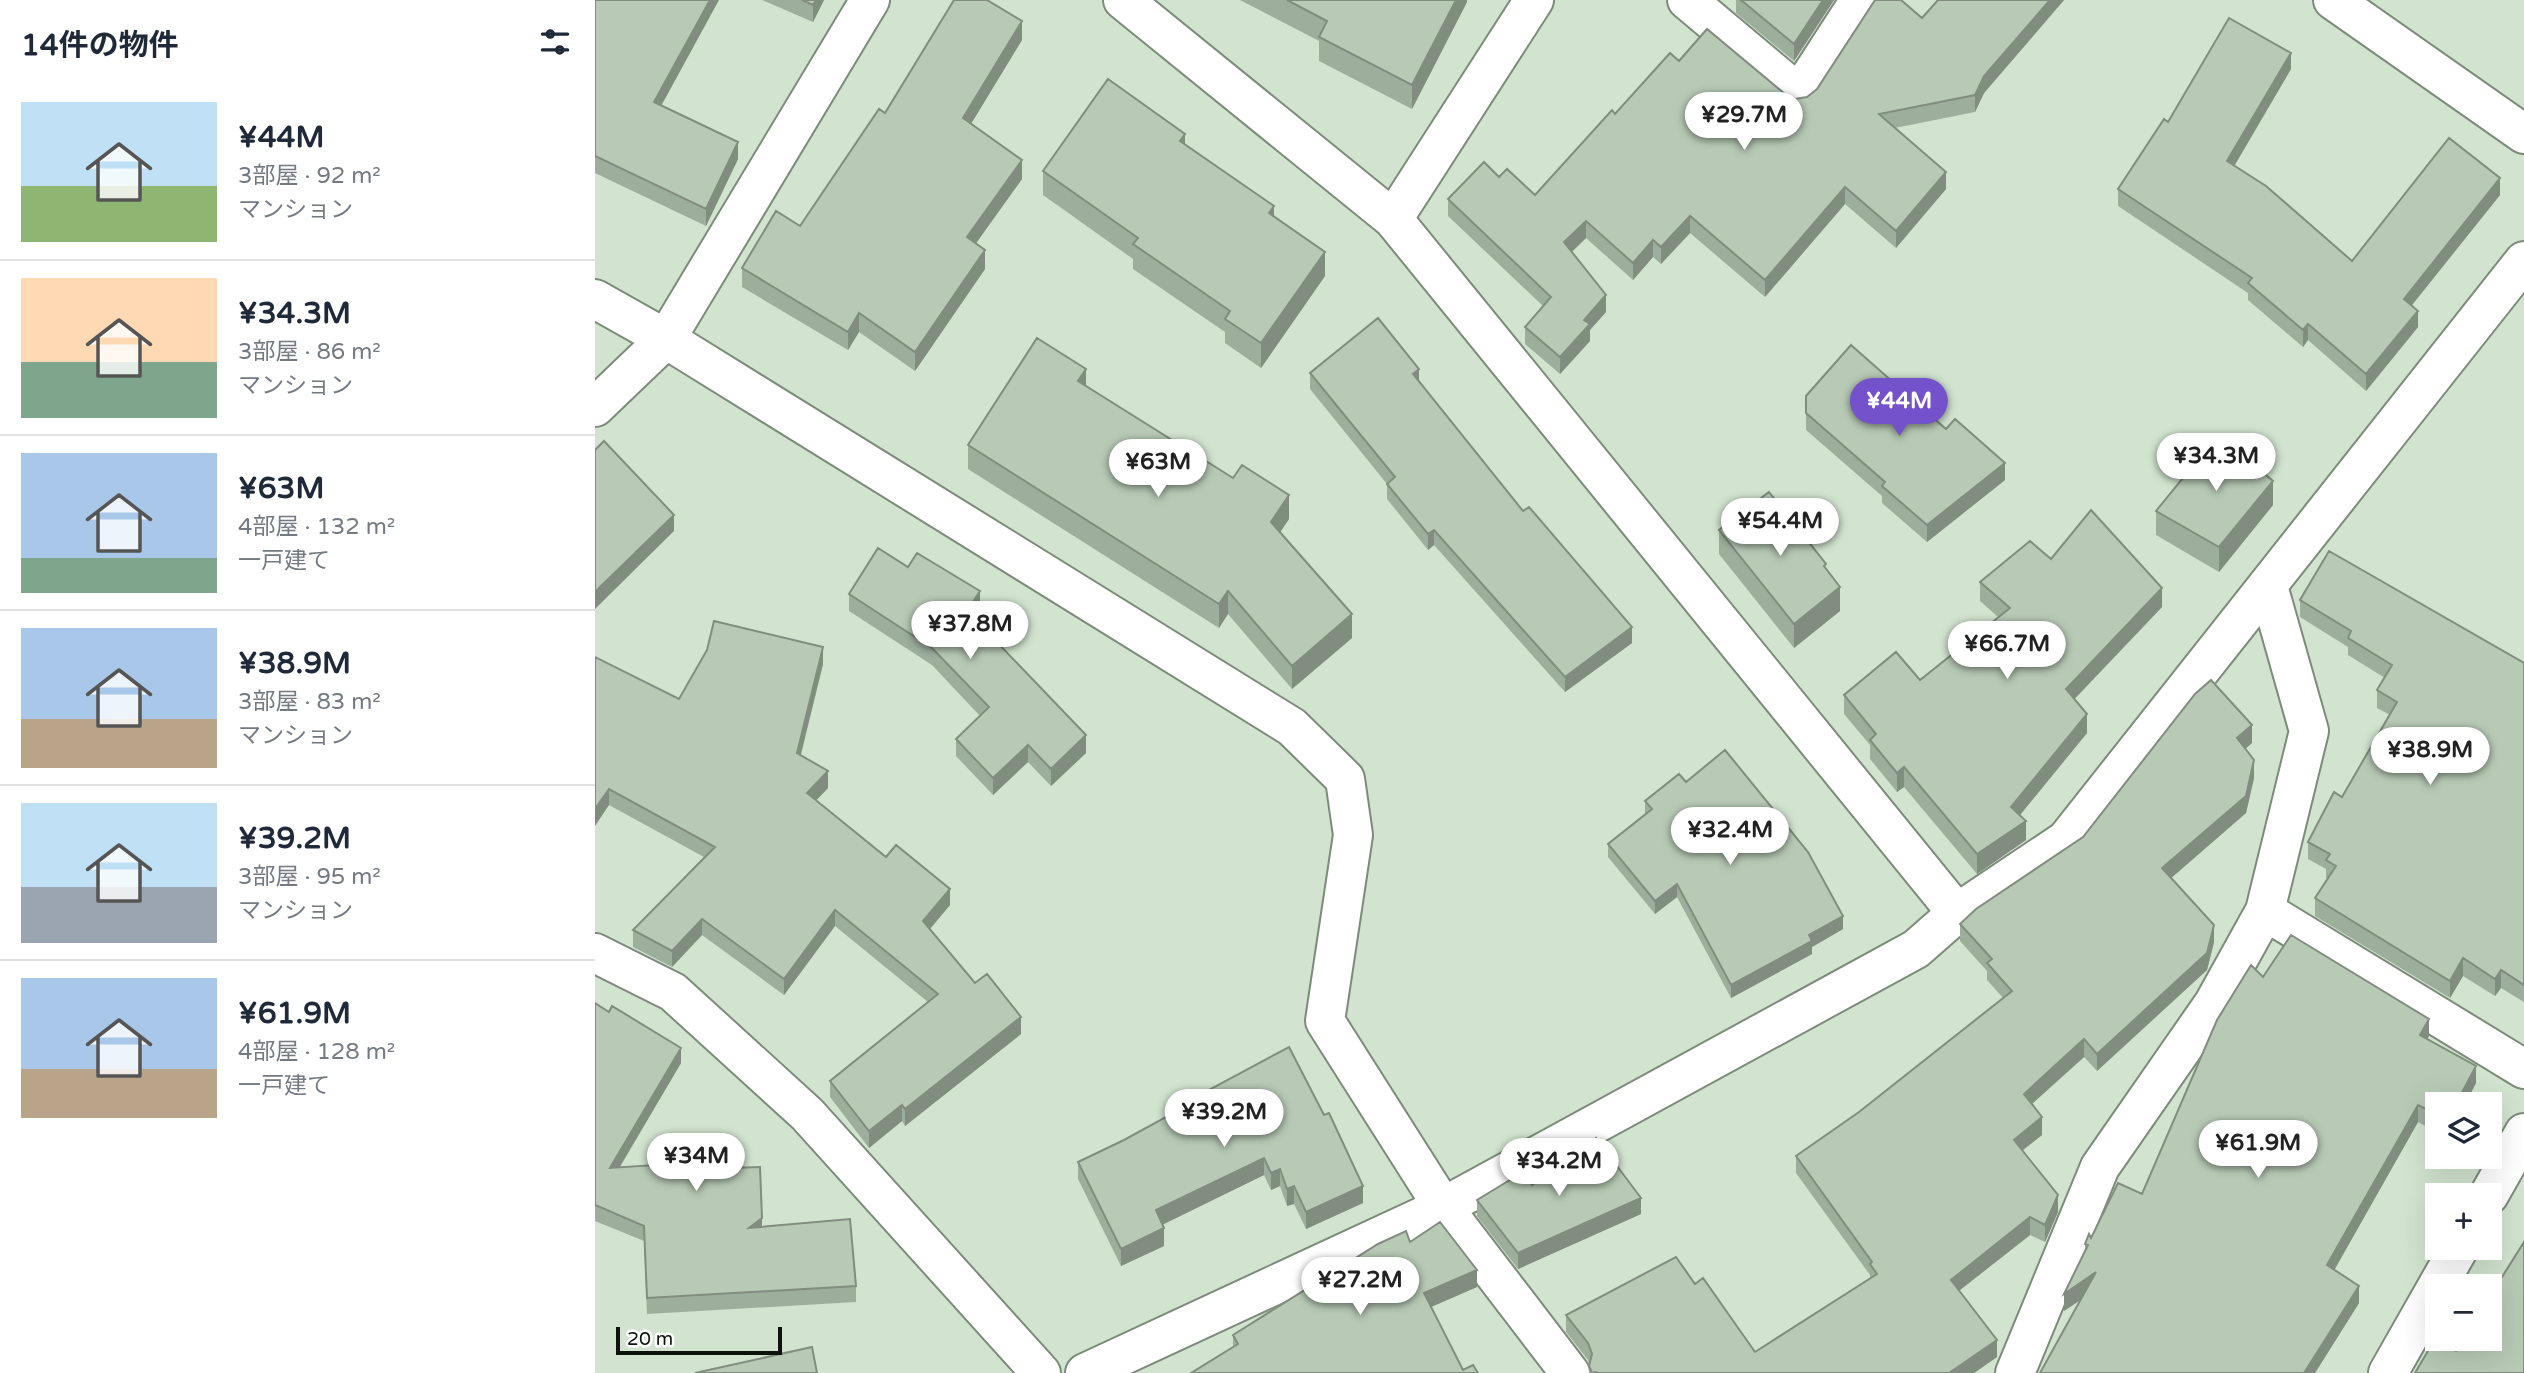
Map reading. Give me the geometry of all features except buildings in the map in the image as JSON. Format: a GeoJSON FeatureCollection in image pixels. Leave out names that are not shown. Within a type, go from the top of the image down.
{"type":"FeatureCollection","features":[{"type":"Feature","properties":{"kind":"street"},"geometry":{"type":"LineString","coordinates":[[595,407],[666,339],[870,0]]}},
{"type":"Feature","properties":{"kind":"street"},"geometry":{"type":"LineString","coordinates":[[1123,0],[1394,219],[1957,912]]}},
{"type":"Feature","properties":{"kind":"street"},"geometry":{"type":"LineString","coordinates":[[1394,219],[1534,0]]}},
{"type":"Feature","properties":{"kind":"street"},"geometry":{"type":"LineString","coordinates":[[1687,0],[1799,94],[1860,0]]}},
{"type":"Feature","properties":{"kind":"street"},"geometry":{"type":"LineString","coordinates":[[2333,0],[2524,134]]}},
{"type":"Feature","properties":{"kind":"street"},"geometry":{"type":"LineString","coordinates":[[1085,1373],[1443,1207],[1916,949],[1957,912],[2066,840],[2524,261]]}},
{"type":"Feature","properties":{"kind":"street"},"geometry":{"type":"LineString","coordinates":[[595,299],[666,339],[1292,727],[1345,779],[1353,835],[1325,1021],[1443,1207],[1570,1373]]}},
{"type":"Feature","properties":{"kind":"street"},"geometry":{"type":"LineString","coordinates":[[2015,1373],[2100,1167],[2214,1003],[2265,911],[2309,731],[2268,586]]}},
{"type":"Feature","properties":{"kind":"street"},"geometry":{"type":"LineString","coordinates":[[2265,911],[2524,1069]]}},
{"type":"Feature","properties":{"kind":"street"},"geometry":{"type":"LineString","coordinates":[[595,953],[673,992],[807,1114],[1041,1373]]}},
{"type":"Feature","properties":{"kind":"street"},"geometry":{"type":"LineString","coordinates":[[2496,1183],[2524,1133]]}},
{"type":"Feature","properties":{"kind":"street"},"geometry":{"type":"LineString","coordinates":[[2388,1373],[2452,1260]]}}]}
